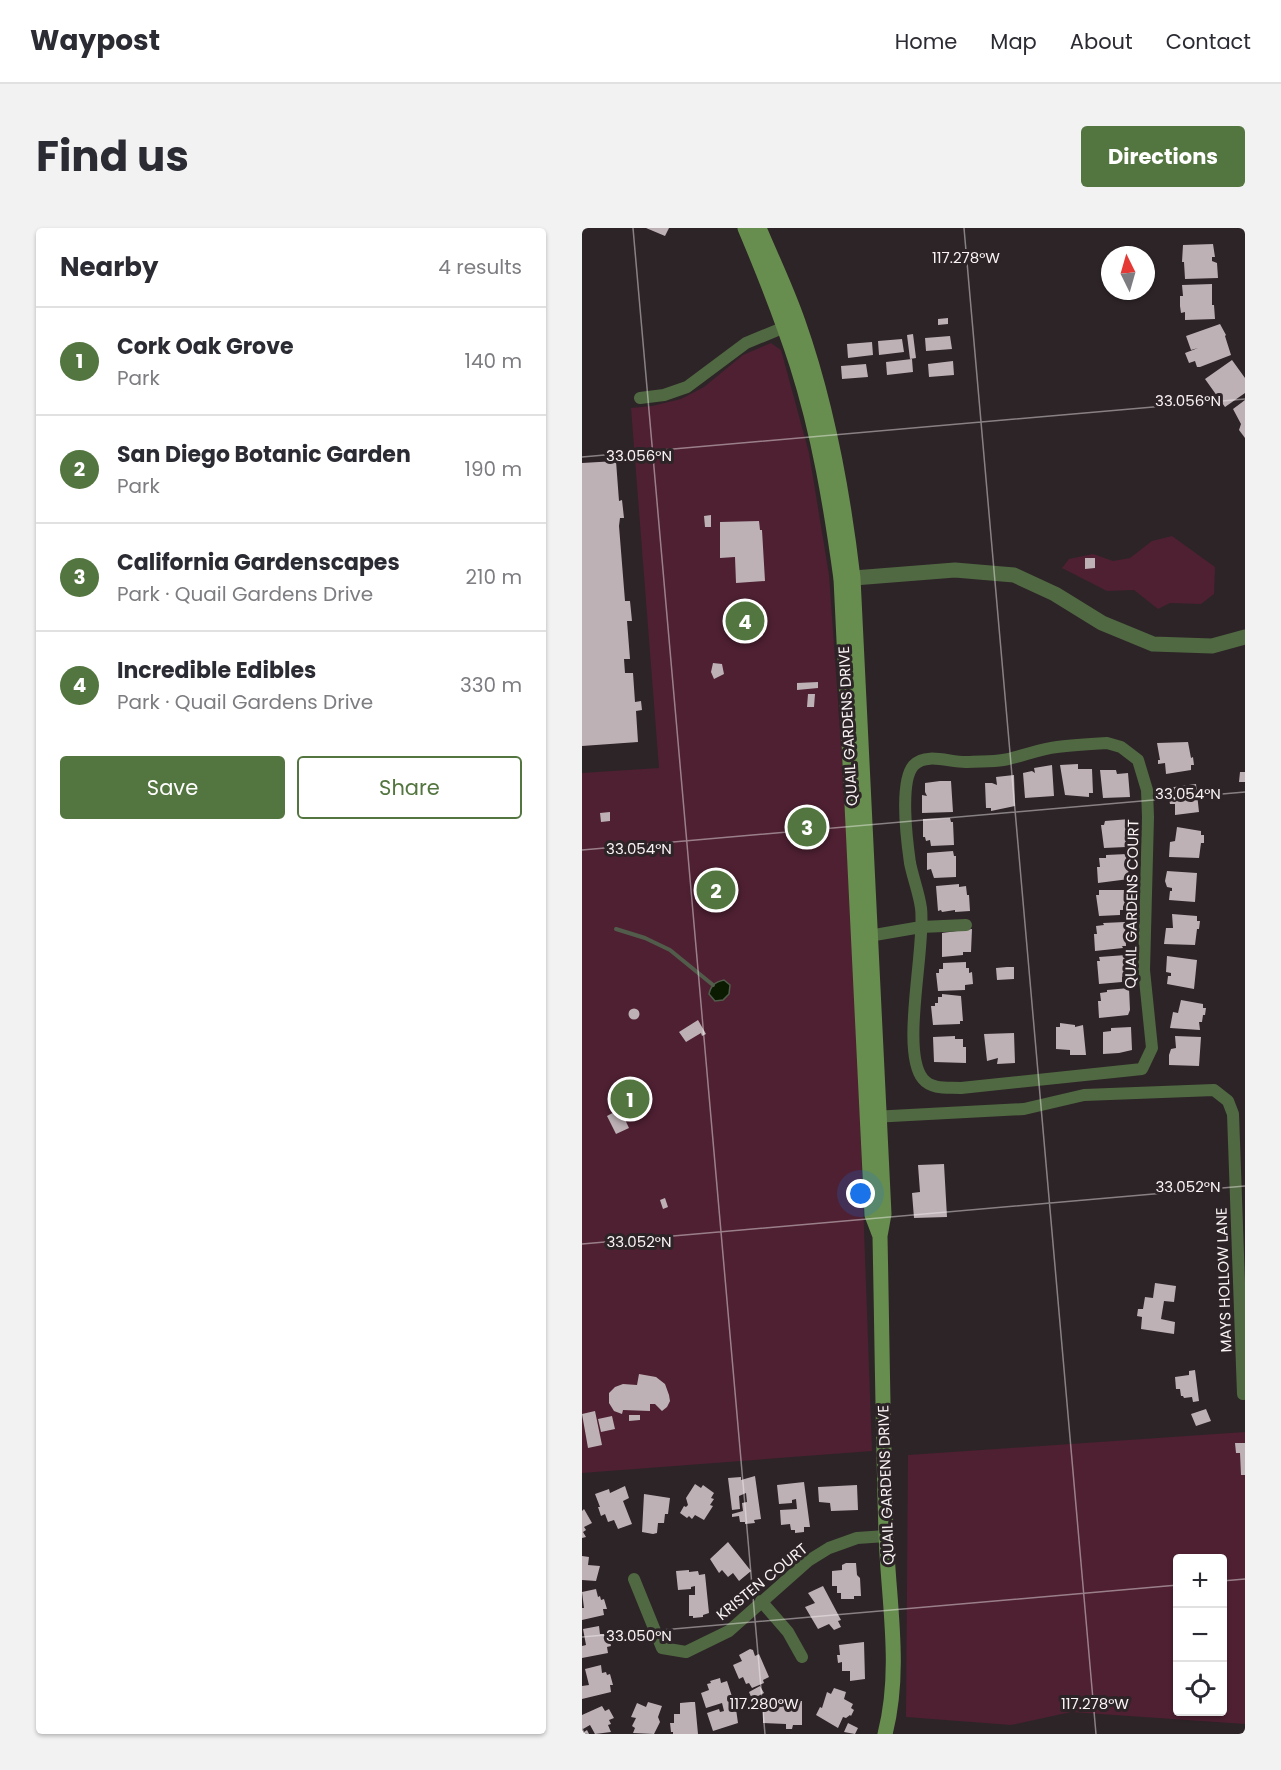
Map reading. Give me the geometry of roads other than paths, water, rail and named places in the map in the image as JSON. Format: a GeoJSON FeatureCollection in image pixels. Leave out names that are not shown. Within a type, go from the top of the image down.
{"type":"FeatureCollection","features":[{"type":"Feature","properties":{"kind":"main road","name":"QUAIL GARDENS DRIVE"},"geometry":{"type":"LineString","coordinates":[[745,228],[771,287],[791,324]]}},
{"type":"Feature","properties":{"kind":"main road","name":"QUAIL GARDENS DRIVE"},"geometry":{"type":"LineString","coordinates":[[759,228],[832,449],[845,513],[873,1117],[884,1214],[879,1236],[886,1536],[893,1665],[890,1715],[885,1734]]}},
{"type":"Feature","properties":{"kind":"street"},"geometry":{"type":"LineString","coordinates":[[640,398],[664,395],[687,387],[746,343],[791,324]]}},
{"type":"Feature","properties":{"kind":"street"},"geometry":{"type":"LineString","coordinates":[[847,578],[955,570],[1014,574],[1055,594],[1102,623],[1153,644],[1212,646],[1245,637]]}},
{"type":"Feature","properties":{"kind":"street","name":"QUAIL GARDENS COURT"},"geometry":{"type":"LineString","coordinates":[[1107,743],[1121,747],[1138,760],[1147,790],[1144,970],[1152,1048],[1142,1069],[961,1088],[935,1087],[923,1080],[916,1064],[914,1016],[921,927],[922,908],[910,862],[906,818],[907,777],[912,766],[920,760],[937,759],[958,762],[1003,760],[1054,747],[1107,743]]}},
{"type":"Feature","properties":{"kind":"street"},"geometry":{"type":"LineString","coordinates":[[865,937],[921,927],[966,925]]}},
{"type":"Feature","properties":{"kind":"street","name":"MAYS HOLLOW LANE"},"geometry":{"type":"LineString","coordinates":[[873,1117],[1024,1109],[1084,1095],[1214,1090],[1228,1101],[1233,1114],[1243,1394]]}},
{"type":"Feature","properties":{"kind":"street","name":"KRISTEN COURT"},"geometry":{"type":"LineString","coordinates":[[634,1579],[662,1648],[686,1652],[729,1631],[808,1561],[829,1548],[857,1538],[886,1536]]}},
{"type":"Feature","properties":{"kind":"street"},"geometry":{"type":"LineString","coordinates":[[761,1601],[788,1632],[802,1657]]}},
{"type":"Feature","properties":{"kind":"waterway"},"geometry":{"type":"LineString","coordinates":[[616,929],[645,938],[670,950],[713,985]]}},
{"type":"Feature","properties":{"kind":"place","name":"Incredible Edibles"},"geometry":{"type":"Point","coordinates":[745,621]}},
{"type":"Feature","properties":{"kind":"place","name":"California Gardenscapes"},"geometry":{"type":"Point","coordinates":[807,827]}},
{"type":"Feature","properties":{"kind":"place","name":"San Diego Botanic Garden"},"geometry":{"type":"Point","coordinates":[716,890]}},
{"type":"Feature","properties":{"kind":"place","name":"Cork Oak Grove"},"geometry":{"type":"Point","coordinates":[630,1099]}}]}
